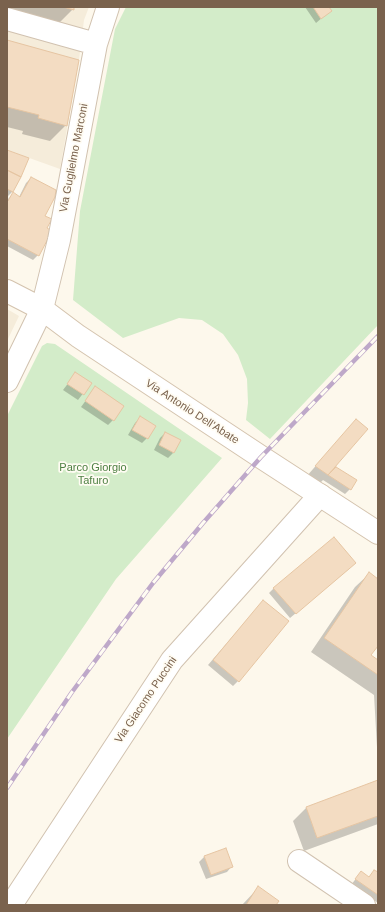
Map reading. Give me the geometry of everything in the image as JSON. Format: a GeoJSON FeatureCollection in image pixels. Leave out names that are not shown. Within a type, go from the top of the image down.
{"type":"FeatureCollection","features":[{"type":"Feature","properties":{"kind":"street","name":"Via Guglielmo Marconi"},"geometry":{"type":"LineString","coordinates":[[7,381],[42,309],[59,240],[96,44],[108,7]]}},
{"type":"Feature","properties":{"kind":"street"},"geometry":{"type":"LineString","coordinates":[[7,19],[96,44]]}},
{"type":"Feature","properties":{"kind":"street","name":"Via Antonio Dell'Abate"},"geometry":{"type":"LineString","coordinates":[[7,291],[42,309],[78,336],[378,533]]}},
{"type":"Feature","properties":{"kind":"street","name":"Via Giacomo Puccini"},"geometry":{"type":"LineString","coordinates":[[11,905],[172,660],[320,495]]}},
{"type":"Feature","properties":{"kind":"street"},"geometry":{"type":"LineString","coordinates":[[299,862],[364,905]]}},
{"type":"Feature","properties":{"kind":"shaded area"},"geometry":{"type":"Polygon","coordinates":[[[7,7],[89,7],[84,20],[79,60],[60,169],[7,150],[7,7]]]}},
{"type":"Feature","properties":{"kind":"shaded area"},"geometry":{"type":"Polygon","coordinates":[[[7,309],[19,316],[7,341],[7,309]]]}},
{"type":"Feature","properties":{"kind":"green space"},"geometry":{"type":"Polygon","coordinates":[[[126,7],[378,7],[378,325],[270,439],[246,420],[248,403],[247,379],[238,355],[223,334],[202,320],[179,318],[123,338],[73,300],[80,211],[115,29],[126,7]]]}},
{"type":"Feature","properties":{"kind":"green space","name":"Parco Giorgio Tafuro"},"geometry":{"type":"Polygon","coordinates":[[[47,343],[55,344],[222,458],[116,579],[7,739],[7,416],[42,346],[47,343]]]}},
{"type":"Feature","properties":{"kind":"building"},"geometry":{"type":"Polygon","coordinates":[[[63,7],[74,7],[74,10],[63,7]]]}},
{"type":"Feature","properties":{"kind":"building"},"geometry":{"type":"Polygon","coordinates":[[[313,7],[329,7],[332,11],[321,19],[313,7]]]}},
{"type":"Feature","properties":{"kind":"building"},"geometry":{"type":"Polygon","coordinates":[[[7,40],[79,60],[67,126],[38,118],[39,115],[7,107],[7,40]]]}},
{"type":"Feature","properties":{"kind":"building"},"geometry":{"type":"Polygon","coordinates":[[[7,150],[29,158],[21,177],[7,170],[7,150]]]}},
{"type":"Feature","properties":{"kind":"building"},"geometry":{"type":"Polygon","coordinates":[[[7,170],[21,177],[13,192],[7,189],[7,170]]]}},
{"type":"Feature","properties":{"kind":"building"},"geometry":{"type":"Polygon","coordinates":[[[31,177],[56,190],[55,197],[45,216],[52,219],[47,228],[52,231],[39,256],[7,239],[7,200],[8,201],[13,192],[20,197],[31,177]]]}},
{"type":"Feature","properties":{"kind":"building"},"geometry":{"type":"Polygon","coordinates":[[[75,372],[92,383],[84,395],[67,384],[75,372]]]}},
{"type":"Feature","properties":{"kind":"building"},"geometry":{"type":"Polygon","coordinates":[[[95,386],[124,406],[114,421],[85,401],[95,386]]]}},
{"type":"Feature","properties":{"kind":"building"},"geometry":{"type":"Polygon","coordinates":[[[140,416],[156,426],[148,439],[132,430],[140,416]]]}},
{"type":"Feature","properties":{"kind":"building"},"geometry":{"type":"Polygon","coordinates":[[[356,419],[368,429],[328,475],[315,466],[356,419]]]}},
{"type":"Feature","properties":{"kind":"building"},"geometry":{"type":"Polygon","coordinates":[[[165,432],[181,440],[174,453],[159,445],[165,432]]]}},
{"type":"Feature","properties":{"kind":"building"},"geometry":{"type":"Polygon","coordinates":[[[336,467],[357,480],[351,490],[328,475],[336,467]]]}},
{"type":"Feature","properties":{"kind":"building"},"geometry":{"type":"Polygon","coordinates":[[[334,537],[356,563],[296,614],[273,588],[334,537]]]}},
{"type":"Feature","properties":{"kind":"building"},"geometry":{"type":"Polygon","coordinates":[[[369,572],[378,579],[378,646],[371,655],[378,660],[378,675],[324,638],[369,572]]]}},
{"type":"Feature","properties":{"kind":"building"},"geometry":{"type":"Polygon","coordinates":[[[263,600],[289,621],[239,682],[213,660],[263,600]]]}},
{"type":"Feature","properties":{"kind":"building"},"geometry":{"type":"Polygon","coordinates":[[[378,780],[378,816],[317,838],[306,807],[378,780]]]}},
{"type":"Feature","properties":{"kind":"building"},"geometry":{"type":"Polygon","coordinates":[[[226,848],[233,867],[211,875],[204,856],[226,848]]]}},
{"type":"Feature","properties":{"kind":"building"},"geometry":{"type":"Polygon","coordinates":[[[374,870],[378,872],[378,895],[355,879],[361,871],[369,877],[374,870]]]}},
{"type":"Feature","properties":{"kind":"building"},"geometry":{"type":"Polygon","coordinates":[[[258,886],[279,901],[276,905],[246,905],[258,886]]]}},
{"type":"Feature","properties":{"kind":"railway"},"geometry":{"type":"LineString","coordinates":[[7,788],[72,692],[153,583],[261,457],[378,336]]}}]}
